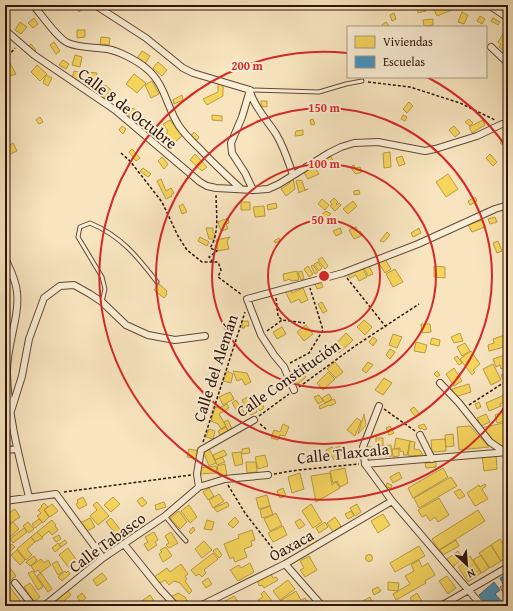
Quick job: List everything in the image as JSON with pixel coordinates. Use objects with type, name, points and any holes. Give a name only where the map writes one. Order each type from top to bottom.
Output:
[{"type":"street","points":[[33,5],[61,39],[68,43],[108,49],[130,58],[147,68],[157,79],[163,90],[178,125],[221,171],[241,189]]},
{"type":"street","points":[[95,5],[146,38],[183,68],[192,73],[250,90]]},
{"type":"street","points":[[489,5],[508,18]]},
{"type":"street","name":"Calle 8 de Octubre","points":[[5,30],[34,55],[114,110],[200,182],[207,186],[216,188],[253,190],[268,189],[279,184],[329,153],[354,143],[384,143],[425,151],[477,136],[505,124]]},
{"type":"street","points":[[491,47],[508,63]]},
{"type":"street","points":[[250,90],[262,115],[277,135],[293,175]]},
{"type":"street","points":[[250,90],[242,117],[231,143],[232,153],[245,173],[253,190]]},
{"type":"street","points":[[294,390],[284,367],[261,335],[247,300],[273,291],[344,273],[418,244],[495,209],[508,206]]},
{"type":"street","points":[[5,258],[13,277],[17,293],[16,310],[6,357],[6,375],[17,450],[29,497]]},
{"type":"street","points":[[11,411],[22,376],[29,339],[44,298],[60,286],[74,285],[102,302],[126,325],[148,335],[175,340],[205,336]]},
{"type":"street","points":[[440,383],[464,409],[490,442],[507,453]]},
{"type":"street","points":[[379,406],[363,447],[365,464],[392,501],[482,606]]},
{"type":"street","name":"Calle Constitución","points":[[199,487],[197,474],[201,450],[254,420]]},
{"type":"street","points":[[420,435],[432,459]]},
{"type":"street","points":[[5,450],[17,450]]},
{"type":"street","name":"Calle Tlaxcala","points":[[365,464],[507,453]]},
{"type":"street","points":[[199,487],[225,479],[268,475]]},
{"type":"street","name":"Calle Tabasco","points":[[44,606],[103,558],[165,516],[199,487]]},
{"type":"street","points":[[5,500],[56,494],[103,558]]},
{"type":"street","name":"Oaxaca","points":[[200,606],[285,564],[392,501]]},
{"type":"street","points":[[124,544],[161,590],[176,606]]},
{"type":"street","points":[[285,564],[322,606]]},
{"type":"street","points":[[440,606],[508,566]]},
{"type":"street","points":[[16,583],[32,606]]},
{"type":"lane","points":[[250,90],[319,92],[362,81]]},
{"type":"lane","points":[[102,302],[105,290],[102,277],[78,237],[80,227],[90,223],[102,228],[124,243],[138,257],[157,282]]},
{"type":"lane","points":[[165,516],[186,540]]},
{"type":"path","points":[[5,60],[19,43]]},
{"type":"path","points":[[362,81],[410,87],[460,103],[505,124]]},
{"type":"path","points":[[121,153],[162,202],[186,250],[202,262],[218,262],[222,270],[218,277],[247,300]]},
{"type":"path","points":[[213,262],[209,257],[217,250],[210,248],[214,241],[216,232],[216,188]]},
{"type":"path","points":[[344,273],[386,327]]},
{"type":"path","points":[[284,367],[310,353],[323,330],[308,283]]},
{"type":"path","points":[[273,291],[276,298],[278,316],[282,320],[305,323]]},
{"type":"path","name":"Calle del Alemán","points":[[203,440],[247,300]]},
{"type":"path","name":"Calle Constitución","points":[[254,420],[355,346],[419,304]]},
{"type":"path","points":[[261,335],[282,320]]},
{"type":"path","points":[[464,409],[508,380]]},
{"type":"path","points":[[379,406],[420,435]]},
{"type":"path","name":"Calle Tlaxcala","points":[[268,475],[298,470],[365,464]]},
{"type":"path","points":[[56,494],[197,474]]},
{"type":"path","points":[[225,479],[245,513],[285,564]]},
{"type":"shaded area","points":[[508,583],[508,601],[500,587]]},
{"type":"building: Viviendas","points":[[73,5],[82,5],[84,8],[79,12]]},
{"type":"building: Viviendas","points":[[392,5],[404,5],[403,8]]},
{"type":"building: Viviendas","points":[[416,5],[424,5],[426,11],[418,13]]},
{"type":"building: Viviendas","points":[[432,5],[458,5],[459,7],[437,16]]},
{"type":"building: Viviendas","points":[[505,5],[508,5],[508,7],[505,13],[500,10],[502,7],[504,8]]},
{"type":"building: Viviendas","points":[[462,12],[468,15],[464,24],[458,22]]},
{"type":"building: Viviendas","points":[[394,13],[396,19],[392,21],[390,15]]},
{"type":"building: Viviendas","points":[[480,16],[485,19],[482,24],[477,21]]},
{"type":"building: Viviendas","points":[[34,18],[38,24],[33,28],[28,23]]},
{"type":"building: Viviendas","points":[[493,18],[500,22],[498,25],[491,21]]},
{"type":"building: Viviendas","points":[[433,19],[433,25],[424,26],[423,20]]},
{"type":"building: Viviendas","points":[[20,22],[27,27],[21,34],[15,30]]},
{"type":"building: Viviendas","points":[[386,22],[389,26],[382,26]]},
{"type":"building: Viviendas","points":[[77,30],[85,30],[85,37],[77,38]]},
{"type":"building: Viviendas","points":[[505,31],[508,33],[508,43],[503,50],[499,47],[501,44],[498,42]]},
{"type":"building: Viviendas","points":[[101,37],[110,38],[109,45],[100,44]]},
{"type":"building: Viviendas","points":[[54,42],[60,51],[56,54],[50,45]]},
{"type":"building: Viviendas","points":[[31,44],[36,50],[33,53],[28,47]]},
{"type":"building: Viviendas","points":[[142,51],[150,56],[144,65],[136,60]]},
{"type":"building: Viviendas","points":[[75,55],[82,57],[80,67],[72,65]]},
{"type":"building: Viviendas","points":[[63,60],[69,64],[66,69],[59,65]]},
{"type":"building: Viviendas","points":[[158,62],[167,70],[162,76],[153,68]]},
{"type":"building: Viviendas","points":[[10,63],[16,74],[10,76],[5,67]]},
{"type":"building: Viviendas","points":[[37,65],[47,74],[40,81],[31,72]]},
{"type":"building: Viviendas","points":[[74,71],[82,73],[80,81],[72,79]]},
{"type":"building: Viviendas","points":[[87,72],[97,73],[95,85],[85,84]]},
{"type":"building: Viviendas","points":[[134,74],[146,83],[137,93],[126,84]]},
{"type":"building: Viviendas","points":[[46,75],[52,78],[48,86],[43,83]]},
{"type":"building: Viviendas","points":[[152,81],[159,94],[151,98],[145,85]]},
{"type":"building: Viviendas","points":[[218,84],[223,85],[223,96],[207,105],[203,99],[218,92]]},
{"type":"building: Viviendas","points":[[105,85],[111,90],[103,99],[97,94]]},
{"type":"building: Viviendas","points":[[182,95],[183,100],[174,104],[173,100]]},
{"type":"building: Viviendas","points":[[261,101],[267,101],[267,107],[261,106]]},
{"type":"building: Viviendas","points":[[409,102],[413,106],[407,113],[403,109]]},
{"type":"building: Viviendas","points":[[133,108],[138,112],[135,115],[139,117],[136,121],[128,115]]},
{"type":"building: Viviendas","points":[[212,115],[222,116],[222,121],[212,120]]},
{"type":"building: Viviendas","points":[[403,115],[407,117],[405,121],[401,119]]},
{"type":"building: Viviendas","points":[[40,117],[43,122],[39,124],[36,120]]},
{"type":"building: Viviendas","points":[[145,117],[147,119],[145,120],[149,123],[146,127],[140,122]]},
{"type":"building: Viviendas","points":[[313,119],[315,124],[311,125],[310,120]]},
{"type":"building: Viviendas","points":[[469,119],[473,123],[470,126],[465,122]]},
{"type":"building: Viviendas","points":[[170,120],[182,136],[174,143],[165,136],[168,131],[163,124]]},
{"type":"building: Viviendas","points":[[483,120],[485,125],[472,133],[469,127]]},
{"type":"building: Viviendas","points":[[122,126],[126,129],[123,134],[119,130]]},
{"type":"building: Viviendas","points":[[454,126],[460,133],[455,137],[449,130]]},
{"type":"building: Viviendas","points":[[303,130],[303,135],[295,136],[296,131]]},
{"type":"building: Viviendas","points":[[194,132],[199,137],[196,141],[191,136]]},
{"type":"building: Viviendas","points":[[503,140],[507,143],[504,146],[500,143]]},
{"type":"building: Viviendas","points":[[13,143],[17,151],[6,156],[5,152],[9,150],[8,146]]},
{"type":"building: Viviendas","points":[[132,149],[140,158],[136,161],[129,152]]},
{"type":"building: Viviendas","points":[[390,152],[391,167],[384,168],[383,153]]},
{"type":"building: Viviendas","points":[[195,154],[207,167],[202,171],[190,160]]},
{"type":"building: Viviendas","points":[[490,154],[497,162],[493,166],[486,158]]},
{"type":"building: Viviendas","points":[[330,155],[336,166],[330,169],[327,163],[320,166],[317,162]]},
{"type":"building: Viviendas","points":[[402,156],[405,164],[399,166],[396,158]]},
{"type":"building: Viviendas","points":[[162,157],[168,164],[164,169],[158,161]]},
{"type":"building: Viviendas","points":[[354,165],[355,168],[360,167],[362,172],[356,174],[352,170],[352,166]]},
{"type":"building: Viviendas","points":[[314,166],[319,174],[308,179],[303,171]]},
{"type":"building: Viviendas","points":[[143,168],[151,174],[148,177],[140,171]]},
{"type":"building: Viviendas","points":[[448,174],[458,189],[446,197],[436,182]]},
{"type":"building: Viviendas","points":[[293,178],[295,189],[286,196],[281,189],[290,183],[288,181]]},
{"type":"building: Viviendas","points":[[161,179],[166,191],[171,188],[174,193],[166,199],[157,181]]},
{"type":"building: Viviendas","points":[[296,181],[302,181],[305,190],[308,189],[298,193]]},
{"type":"building: Viviendas","points":[[359,190],[360,194],[354,195],[354,191]]},
{"type":"building: Viviendas","points":[[475,197],[477,201],[470,205],[468,201]]},
{"type":"building: Viviendas","points":[[334,198],[338,202],[336,204],[337,205],[339,203],[341,205],[335,211],[330,206],[332,204],[330,202]]},
{"type":"building: Viviendas","points":[[322,199],[329,205],[325,210],[318,204]]},
{"type":"building: Viviendas","points":[[353,201],[357,206],[348,214],[343,209]]},
{"type":"building: Viviendas","points":[[241,202],[250,202],[250,210],[241,210]]},
{"type":"building: Viviendas","points":[[276,203],[277,208],[268,210],[267,205]]},
{"type":"building: Viviendas","points":[[183,204],[187,212],[182,214],[179,206]]},
{"type":"building: Viviendas","points":[[264,206],[265,216],[255,217],[253,207]]},
{"type":"building: Viviendas","points":[[326,211],[331,214],[325,219],[321,215]]},
{"type":"building: Viviendas","points":[[508,212],[508,222],[507,223],[504,214]]},
{"type":"building: Viviendas","points":[[495,217],[497,222],[490,224],[488,219]]},
{"type":"building: Viviendas","points":[[228,218],[229,223],[226,224],[228,229],[221,231],[218,222]]},
{"type":"building: Viviendas","points":[[482,220],[485,227],[472,232],[468,225]]},
{"type":"building: Viviendas","points":[[356,227],[358,232],[360,231],[363,235],[354,239],[349,230]]},
{"type":"building: Viviendas","points":[[206,228],[213,228],[213,233],[215,234],[214,239],[209,239]]},
{"type":"building: Viviendas","points":[[340,228],[342,233],[336,236],[333,231]]},
{"type":"building: Viviendas","points":[[419,228],[421,233],[413,237],[411,233]]},
{"type":"building: Viviendas","points":[[387,232],[390,235],[384,242],[380,241]]},
{"type":"building: Viviendas","points":[[200,237],[209,242],[207,246],[198,241]]},
{"type":"building: Viviendas","points":[[230,237],[227,241],[229,249],[218,251],[216,240]]},
{"type":"building: Viviendas","points":[[279,238],[280,241],[275,243],[274,241]]},
{"type":"building: Viviendas","points":[[498,241],[502,251],[497,253],[493,243]]},
{"type":"building: Viviendas","points":[[322,257],[328,266],[325,269],[318,260]]},
{"type":"building: Viviendas","points":[[385,259],[391,269],[385,273],[378,262]]},
{"type":"building: Viviendas","points":[[318,262],[322,268],[319,271],[314,264]]},
{"type":"building: Viviendas","points":[[313,265],[318,272],[315,274],[311,266]]},
{"type":"building: Viviendas","points":[[308,266],[313,274],[309,277],[304,269]]},
{"type":"building: Viviendas","points":[[369,266],[373,274],[368,276],[364,268]]},
{"type":"building: Viviendas","points":[[434,266],[445,267],[445,278],[434,277]]},
{"type":"building: Viviendas","points":[[363,269],[367,277],[359,281],[356,275],[350,278],[348,274]]},
{"type":"building: Viviendas","points":[[395,269],[403,282],[393,287],[386,274]]},
{"type":"building: Viviendas","points":[[297,271],[299,280],[291,281],[290,279],[284,281],[283,274]]},
{"type":"building: Viviendas","points":[[302,271],[304,279],[301,280],[298,272]]},
{"type":"building: Viviendas","points":[[321,282],[323,287],[317,289],[315,284]]},
{"type":"building: Viviendas","points":[[159,284],[167,291],[164,298],[154,290]]},
{"type":"building: Viviendas","points":[[290,288],[292,293],[303,288],[308,300],[301,303],[299,299],[291,303],[285,291]]},
{"type":"building: Viviendas","points":[[322,302],[327,311],[323,313],[318,304]]},
{"type":"building: Viviendas","points":[[364,320],[372,327],[365,335],[357,327]]},
{"type":"building: Viviendas","points":[[242,321],[248,321],[249,326],[244,326],[245,328],[242,328]]},
{"type":"building: Viviendas","points":[[421,324],[430,324],[431,332],[422,333]]},
{"type":"building: Viviendas","points":[[306,325],[313,334],[304,341],[297,332]]},
{"type":"building: Viviendas","points":[[282,327],[286,334],[277,339],[273,332]]},
{"type":"building: Viviendas","points":[[346,333],[353,340],[339,353],[333,347]]},
{"type":"building: Viviendas","points":[[460,333],[463,341],[454,343],[451,337]]},
{"type":"building: Viviendas","points":[[393,334],[402,337],[397,348],[389,345]]},
{"type":"building: Viviendas","points":[[505,335],[508,340],[508,346],[489,351],[488,345],[494,343],[493,339]]},
{"type":"building: Viviendas","points":[[373,337],[377,340],[373,346],[369,342]]},
{"type":"building: Viviendas","points":[[432,338],[440,340],[439,346],[430,344]]},
{"type":"building: Viviendas","points":[[416,342],[427,345],[425,353],[414,351]]},
{"type":"building: Viviendas","points":[[465,343],[470,351],[462,356],[457,347]]},
{"type":"building: Viviendas","points":[[390,349],[395,352],[390,359],[386,355]]},
{"type":"building: Viviendas","points":[[471,351],[480,364],[473,370],[475,372],[472,375],[460,359]]},
{"type":"building: Viviendas","points":[[508,354],[508,366],[501,369],[500,365],[496,367],[493,359]]},
{"type":"building: Viviendas","points":[[457,356],[462,363],[459,365],[454,358]]},
{"type":"building: Viviendas","points":[[335,362],[343,372],[336,378],[327,369]]},
{"type":"building: Viviendas","points":[[368,362],[373,365],[366,373],[362,370]]},
{"type":"building: Viviendas","points":[[493,364],[501,380],[491,385],[483,369]]},
{"type":"building: Viviendas","points":[[454,368],[462,381],[454,386],[446,374]]},
{"type":"building: Viviendas","points":[[300,370],[306,377],[298,384],[292,377]]},
{"type":"building: Viviendas","points":[[227,371],[233,374],[231,383],[223,381]]},
{"type":"building: Viviendas","points":[[233,371],[247,373],[251,382],[245,385],[242,379],[237,381]]},
{"type":"building: Viviendas","points":[[437,371],[440,375],[437,377],[434,374]]},
{"type":"building: Viviendas","points":[[508,371],[508,378],[504,381],[501,375]]},
{"type":"building: Viviendas","points":[[328,372],[335,379],[323,390],[317,383]]},
{"type":"building: Viviendas","points":[[384,378],[392,383],[383,395],[375,390]]},
{"type":"building: Viviendas","points":[[469,384],[471,392],[455,397],[452,389]]},
{"type":"building: Viviendas","points":[[230,392],[234,399],[223,405],[219,397]]},
{"type":"building: Viviendas","points":[[329,394],[332,399],[325,403],[322,398]]},
{"type":"building: Viviendas","points":[[319,395],[323,401],[318,404],[314,397]]},
{"type":"building: Viviendas","points":[[504,395],[507,401],[500,404],[501,406],[489,411],[486,403]]},
{"type":"building: Viviendas","points":[[248,397],[251,404],[245,406],[242,400]]},
{"type":"building: Viviendas","points":[[334,399],[336,403],[320,409],[319,406]]},
{"type":"building: Viviendas","points":[[236,400],[244,412],[240,415],[232,403]]},
{"type":"building: Viviendas","points":[[479,402],[481,407],[477,409],[475,404]]},
{"type":"building: Viviendas","points":[[227,404],[229,408],[219,414],[226,426],[221,429],[218,424],[211,421],[215,407],[219,408]]},
{"type":"building: Viviendas","points":[[263,405],[264,408],[260,411],[258,408]]},
{"type":"building: Viviendas","points":[[414,407],[420,414],[416,417],[410,410]]},
{"type":"building: Viviendas","points":[[255,408],[257,412],[251,415],[249,411]]},
{"type":"building: Viviendas","points":[[508,411],[508,420],[497,423],[495,415]]},
{"type":"building: Viviendas","points":[[364,414],[366,425],[358,434]]},
{"type":"building: Viviendas","points":[[486,414],[490,422],[481,426],[477,418]]},
{"type":"building: Viviendas","points":[[357,418],[361,421],[355,436],[347,430]]},
{"type":"building: Viviendas","points":[[228,420],[232,429],[228,431],[224,422]]},
{"type":"building: Viviendas","points":[[508,422],[508,432],[505,432],[507,445],[498,446],[481,428]]},
{"type":"building: Viviendas","points":[[283,424],[289,427],[285,436],[280,435],[278,440],[271,438],[274,430],[280,432]]},
{"type":"building: Viviendas","points":[[424,424],[427,429],[420,429],[418,426]]},
{"type":"building: Viviendas","points":[[390,426],[394,433],[389,435],[386,428]]},
{"type":"building: Viviendas","points":[[470,426],[489,447],[459,450],[457,427]]},
{"type":"building: Viviendas","points":[[226,427],[228,431],[220,435],[218,431]]},
{"type":"building: Viviendas","points":[[209,429],[215,431],[213,439],[206,437]]},
{"type":"building: Viviendas","points":[[453,434],[454,446],[446,447],[445,435]]},
{"type":"building: Viviendas","points":[[376,438],[383,438],[383,445],[376,445]]},
{"type":"building: Viviendas","points":[[396,438],[410,441],[407,455],[403,455],[404,452],[400,451],[400,448],[394,449]]},
{"type":"building: Viviendas","points":[[445,439],[446,451],[432,452],[431,440]]},
{"type":"building: Viviendas","points":[[410,441],[415,442],[414,449],[420,450],[423,455],[408,456]]},
{"type":"building: Viviendas","points":[[391,445],[392,456],[378,457],[377,446]]},
{"type":"building: Viviendas","points":[[340,446],[345,457],[334,460],[331,455],[329,457],[326,450],[332,447],[333,449]]},
{"type":"building: Viviendas","points":[[368,447],[375,447],[376,457],[370,458]]},
{"type":"building: Viviendas","points":[[209,448],[216,463],[209,466],[203,451]]},
{"type":"building: Viviendas","points":[[249,448],[250,453],[242,454],[242,449]]},
{"type":"building: Viviendas","points":[[189,449],[199,451],[197,459],[187,457]]},
{"type":"building: Viviendas","points":[[392,449],[399,449],[399,456],[393,457]]},
{"type":"building: Viviendas","points":[[224,450],[227,455],[215,460],[213,455]]},
{"type":"building: Viviendas","points":[[241,452],[243,464],[235,466],[232,453]]},
{"type":"building: Viviendas","points":[[496,454],[497,469],[484,471],[482,456]]},
{"type":"building: Viviendas","points":[[265,455],[268,466],[258,469],[255,457]]},
{"type":"building: Viviendas","points":[[222,457],[225,462],[217,465],[215,460]]},
{"type":"building: Viviendas","points":[[246,462],[256,462],[257,472],[247,473]]},
{"type":"building: Viviendas","points":[[436,462],[436,467],[426,468],[425,463]]},
{"type":"building: Viviendas","points":[[225,464],[227,475],[219,476],[217,466]]},
{"type":"building: Viviendas","points":[[216,466],[217,473],[199,474],[198,468]]},
{"type":"building: Viviendas","points":[[345,468],[348,483],[340,487],[337,481],[333,483],[330,471]]},
{"type":"building: Viviendas","points":[[443,468],[448,477],[413,498],[408,488]]},
{"type":"building: Viviendas","points":[[399,472],[402,478],[393,483],[390,477]]},
{"type":"building: Viviendas","points":[[300,473],[304,489],[292,493],[288,477]]},
{"type":"building: Viviendas","points":[[330,473],[332,485],[336,482],[340,488],[316,502],[311,476]]},
{"type":"building: Viviendas","points":[[451,477],[457,486],[419,508],[414,498]]},
{"type":"building: Viviendas","points":[[387,483],[392,485],[391,488],[386,487]]},
{"type":"building: Viviendas","points":[[485,484],[486,486],[482,489],[488,499],[475,506],[467,493],[479,485],[480,487]]},
{"type":"building: Viviendas","points":[[209,488],[214,496],[208,500],[203,492]]},
{"type":"building: Viviendas","points":[[283,488],[286,496],[280,498],[277,491]]},
{"type":"building: Viviendas","points":[[460,489],[465,496],[459,499],[454,492]]},
{"type":"building: Viviendas","points":[[219,494],[224,501],[213,508],[209,500]]},
{"type":"building: Viviendas","points":[[267,495],[270,506],[259,509],[256,498]]},
{"type":"building: Viviendas","points":[[83,497],[87,505],[79,509],[76,504],[78,503],[77,500]]},
{"type":"building: Viviendas","points":[[113,497],[120,504],[111,512],[104,505]]},
{"type":"building: Viviendas","points":[[142,497],[147,503],[142,507],[137,501]]},
{"type":"building: Viviendas","points":[[439,498],[449,515],[438,522],[435,517],[430,521],[426,515],[422,517],[418,510]]},
{"type":"building: Viviendas","points":[[97,502],[109,516],[98,525],[90,516],[97,510],[93,505]]},
{"type":"building: Viviendas","points":[[164,502],[166,507],[156,510],[155,505]]},
{"type":"building: Viviendas","points":[[227,502],[229,506],[217,512],[214,508]]},
{"type":"building: Viviendas","points":[[44,503],[48,507],[44,510],[49,517],[43,523],[37,516],[41,513],[38,510]]},
{"type":"building: Viviendas","points":[[52,504],[58,511],[50,517],[44,510]]},
{"type":"building: Viviendas","points":[[311,504],[322,522],[313,528],[302,511]]},
{"type":"building: Viviendas","points":[[357,504],[361,512],[355,516],[350,508]]},
{"type":"building: Viviendas","points":[[189,505],[197,517],[190,523],[181,511]]},
{"type":"building: Viviendas","points":[[270,506],[273,515],[262,518],[260,510]]},
{"type":"building: Viviendas","points":[[15,509],[20,517],[11,523],[6,515]]},
{"type":"building: Viviendas","points":[[478,510],[485,521],[439,550],[432,539]]},
{"type":"building: Viviendas","points":[[179,511],[187,522],[180,529],[170,518]]},
{"type":"building: Viviendas","points":[[351,511],[354,516],[348,519],[345,514]]},
{"type":"building: Viviendas","points":[[276,513],[282,525],[270,531],[264,519]]},
{"type":"building: Viviendas","points":[[383,514],[390,525],[378,533],[371,521]]},
{"type":"building: Viviendas","points":[[235,517],[239,522],[233,528],[228,524]]},
{"type":"building: Viviendas","points":[[335,517],[341,526],[333,532],[327,523]]},
{"type":"building: Viviendas","points":[[90,518],[95,527],[85,532],[80,523]]},
{"type":"building: Viviendas","points":[[111,518],[123,533],[118,537],[106,522]]},
{"type":"building: Viviendas","points":[[39,519],[42,522],[35,528],[32,524]]},
{"type":"building: Viviendas","points":[[300,519],[305,525],[299,529],[295,522]]},
{"type":"building: Viviendas","points":[[52,520],[58,530],[52,535],[49,531],[42,537],[37,532]]},
{"type":"building: Viviendas","points":[[207,520],[214,522],[212,530],[204,529]]},
{"type":"building: Viviendas","points":[[8,522],[10,524],[13,522],[19,529],[5,540],[5,525]]},
{"type":"building: Viviendas","points":[[28,522],[34,529],[29,533],[23,526]]},
{"type":"building: Viviendas","points":[[325,522],[328,527],[319,533],[316,528]]},
{"type":"building: Viviendas","points":[[283,526],[287,535],[273,542],[268,533]]},
{"type":"building: Viviendas","points":[[193,527],[195,530],[191,534],[189,532]]},
{"type":"building: Viviendas","points":[[24,528],[27,532],[13,543],[10,539]]},
{"type":"building: Viviendas","points":[[252,530],[255,540],[251,541],[252,546],[244,549],[247,557],[235,562],[233,557],[230,559],[224,544],[239,538],[238,535]]},
{"type":"building: Viviendas","points":[[37,532],[43,538],[35,542],[31,537]]},
{"type":"building: Viviendas","points":[[154,532],[158,540],[155,542],[157,545],[148,551],[144,544],[148,542],[145,537]]},
{"type":"building: Viviendas","points":[[171,532],[178,543],[169,548],[166,545],[169,543],[165,536]]},
{"type":"building: Viviendas","points":[[311,532],[317,542],[309,548],[302,538]]},
{"type":"building: Viviendas","points":[[59,535],[61,539],[56,542],[53,538]]},
{"type":"building: Viviendas","points":[[31,537],[35,542],[27,549],[32,555],[26,560],[17,549]]},
{"type":"building: Viviendas","points":[[500,539],[508,552],[508,556],[501,561],[491,545]]},
{"type":"building: Viviendas","points":[[65,540],[67,543],[61,547],[59,544]]},
{"type":"building: Viviendas","points":[[456,540],[459,546],[443,555],[440,550]]},
{"type":"building: Viviendas","points":[[204,541],[212,550],[202,558],[195,549]]},
{"type":"building: Viviendas","points":[[58,543],[61,547],[55,552],[52,548]]},
{"type":"building: Viviendas","points":[[12,544],[15,547],[9,552],[6,549]]},
{"type":"building: Viviendas","points":[[491,545],[501,561],[490,568],[479,553]]},
{"type":"building: Viviendas","points":[[419,546],[425,556],[395,572],[390,563]]},
{"type":"building: Viviendas","points":[[166,547],[172,556],[163,562],[159,554],[162,552],[160,550]]},
{"type":"building: Viviendas","points":[[68,548],[78,562],[70,569],[59,555]]},
{"type":"building: Viviendas","points":[[217,548],[222,555],[219,558],[213,551]]},
{"type":"building: Viviendas","points":[[17,550],[25,560],[20,565],[11,555]]},
{"type":"building: Viviendas","points":[[458,551],[463,559],[452,567],[447,559]]},
{"type":"building: Viviendas","points":[[213,553],[218,559],[204,570],[206,573],[202,577],[199,574],[196,576],[191,570]]},
{"type":"building: Viviendas","points":[[369,555],[372,558],[369,561],[366,558]]},
{"type":"building: Viviendas","points":[[481,555],[489,568],[482,573],[473,560]]},
{"type":"building: Viviendas","points":[[34,556],[37,560],[30,566],[26,562]]},
{"type":"building: Viviendas","points":[[309,556],[317,570],[305,577],[300,570],[304,568],[300,561]]},
{"type":"building: Viviendas","points":[[470,556],[481,573],[468,582],[458,567],[466,562],[464,560]]},
{"type":"building: Viviendas","points":[[41,559],[44,563],[48,560],[51,565],[40,573],[38,570],[35,572],[31,566]]},
{"type":"building: Viviendas","points":[[419,560],[422,567],[428,563],[435,575],[425,581],[426,583],[396,600],[393,594],[410,584],[405,576],[414,571],[411,565]]},
{"type":"building: Viviendas","points":[[5,561],[16,576],[9,581],[5,575]]},
{"type":"building: Viviendas","points":[[57,561],[63,572],[58,575],[52,564]]},
{"type":"building: Viviendas","points":[[250,563],[254,572],[238,581],[230,570],[239,565],[241,568]]},
{"type":"building: Viviendas","points":[[181,564],[188,574],[185,576],[187,579],[185,581],[192,591],[189,594],[180,583],[174,581],[169,585],[165,580],[159,584],[154,577],[167,568],[170,572]]},
{"type":"building: Viviendas","points":[[33,571],[43,587],[38,590],[28,573]]},
{"type":"building: Viviendas","points":[[65,571],[66,573],[68,571],[70,574],[62,581],[58,577]]},
{"type":"building: Viviendas","points":[[270,572],[273,578],[276,577],[278,580],[264,588],[262,585],[259,586],[257,579]]},
{"type":"building: Viviendas","points":[[41,573],[52,589],[48,592],[37,576]]},
{"type":"building: Viviendas","points":[[102,573],[107,579],[97,586],[93,580]]},
{"type":"building: Viviendas","points":[[447,576],[456,588],[448,594],[439,581]]},
{"type":"building: Viviendas","points":[[208,578],[212,584],[206,588],[202,582]]},
{"type":"building: Viviendas","points":[[288,580],[295,589],[280,600],[273,591]]},
{"type":"building: Viviendas","points":[[388,582],[399,583],[398,591],[388,590]]},
{"type":"building: Viviendas","points":[[30,583],[40,597],[34,602],[24,587]]},
{"type":"building: Viviendas","points":[[10,587],[22,603],[18,606],[7,606],[5,603],[5,591]]},
{"type":"building: Viviendas","points":[[378,587],[381,591],[374,595],[372,590]]},
{"type":"building: Viviendas","points":[[67,590],[71,595],[59,605],[55,600]]},
{"type":"building: Viviendas","points":[[264,591],[273,602],[268,606],[263,606],[258,600],[263,597],[261,594]]},
{"type":"building: Viviendas","points":[[296,591],[301,600],[305,598],[307,601],[300,606],[284,606],[280,601]]},
{"type":"building: Viviendas","points":[[82,593],[86,598],[81,602],[77,597]]},
{"type":"building: Viviendas","points":[[178,593],[185,597],[188,602],[181,606],[175,606],[171,597]]},
{"type":"building: Viviendas","points":[[417,593],[425,606],[415,606],[410,598]]},
{"type":"building: Viviendas","points":[[150,595],[154,601],[147,606],[141,606],[139,603]]},
{"type":"building: Viviendas","points":[[234,596],[238,602],[228,606],[225,601]]},
{"type":"building: Viviendas","points":[[370,597],[374,606],[354,606]]},
{"type":"building: Viviendas","points":[[309,601],[314,606],[304,606]]},
{"type":"building: Viviendas","points":[[256,602],[258,606],[249,606]]},
{"type":"building: Escuelas","points":[[508,574],[508,581],[503,584],[500,578]]},
{"type":"building: Escuelas","points":[[494,582],[500,590],[495,594],[506,606],[488,606],[479,595]]}]
